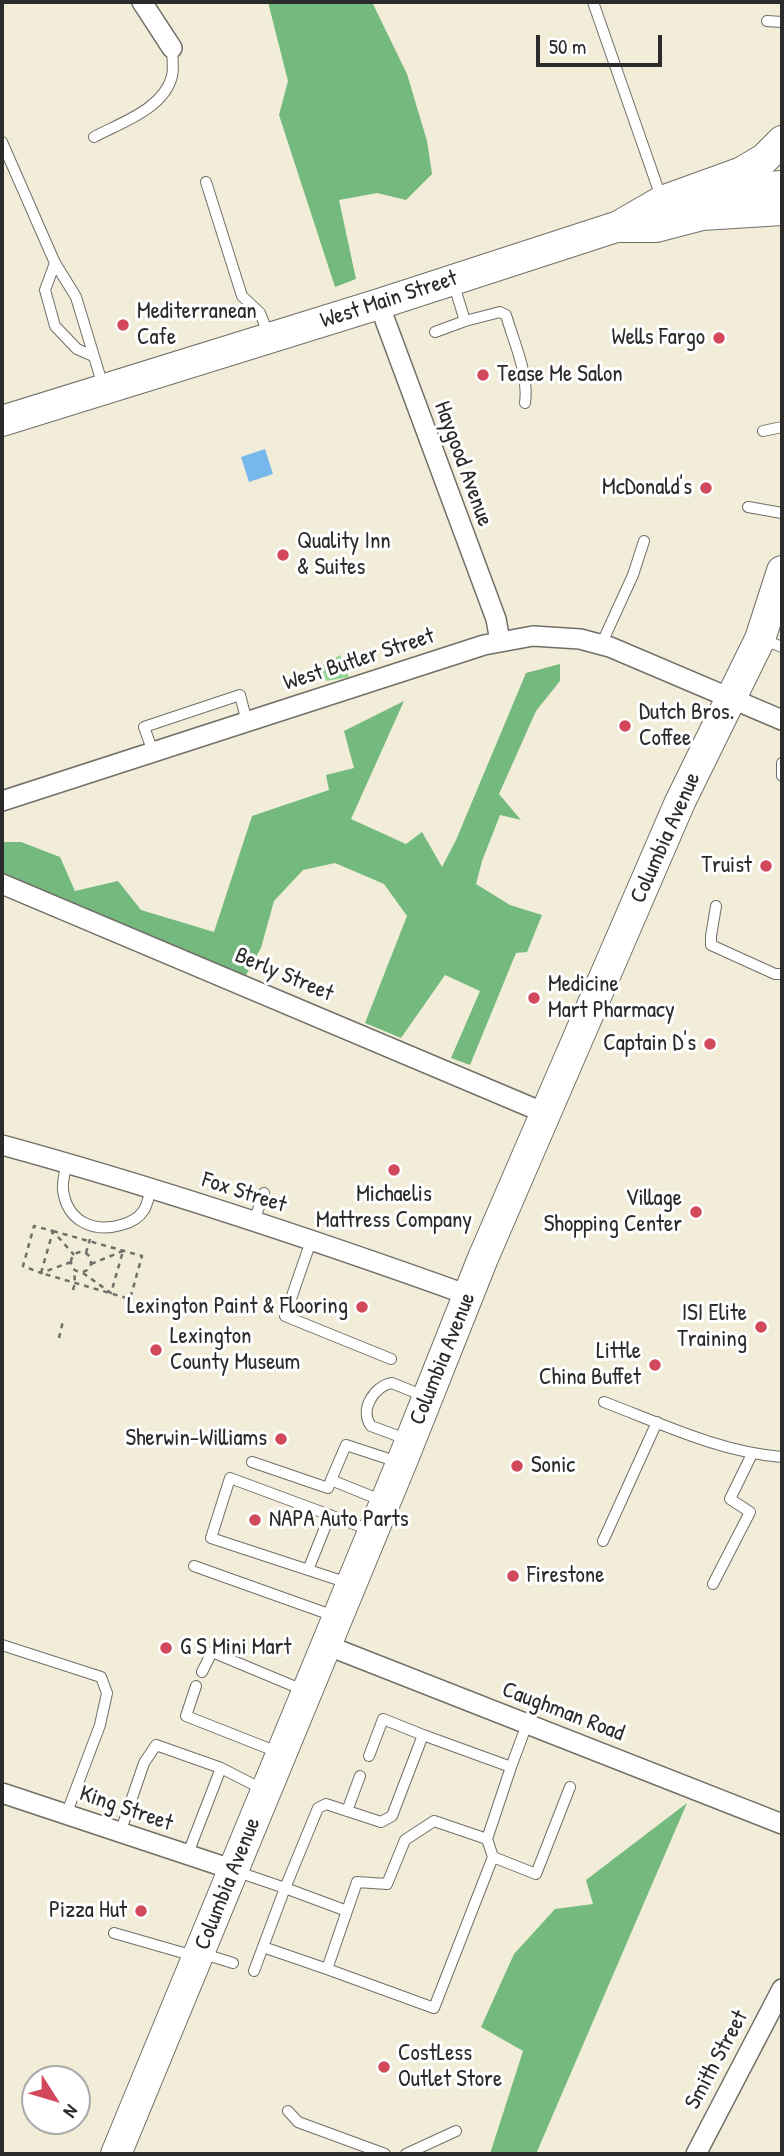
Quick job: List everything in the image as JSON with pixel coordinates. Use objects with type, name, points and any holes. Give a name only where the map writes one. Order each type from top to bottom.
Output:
[{"type":"main road","points":[[616,227],[675,197],[742,172],[764,159],[782,141]]},
{"type":"main road","points":[[675,197],[770,185],[782,186]]},
{"type":"main road","name":"West Main Street","points":[[2,421],[616,227],[656,227],[702,215],[782,210]]},
{"type":"main road","name":"Columbia Avenue","points":[[117,2154],[386,1502],[468,1295],[680,802],[732,699],[771,643],[782,571]]},
{"type":"street","points":[[142,2],[172,48]]},
{"type":"street","name":"Haygood Avenue","points":[[379,304],[496,619],[500,641]]},
{"type":"street","name":"West Butler Street","points":[[2,801],[500,641],[533,636],[564,637],[601,645],[782,720]]},
{"type":"street","name":"Berly Street","points":[[2,884],[547,1114]]},
{"type":"street","name":"Fox Street","points":[[2,1145],[254,1221],[468,1295]]},
{"type":"street","name":"Caughman Road","points":[[326,1646],[782,1824]]},
{"type":"street","name":"King Street","points":[[2,1793],[234,1870]]},
{"type":"street","name":"Smith Street","points":[[696,2154],[782,1989]]},
{"type":"lane","points":[[593,2],[675,197]]},
{"type":"lane","points":[[767,21],[782,22]]},
{"type":"lane","points":[[94,137],[146,109],[162,95],[172,76],[172,48]]},
{"type":"lane","points":[[2,142],[55,263],[76,297],[104,389]]},
{"type":"lane","points":[[205,182],[242,296],[260,313],[270,337]]},
{"type":"lane","points":[[55,263],[46,290],[55,326],[77,349],[93,356]]},
{"type":"lane","points":[[452,280],[465,321]]},
{"type":"lane","points":[[435,332],[500,312],[506,316],[524,374],[525,403]]},
{"type":"lane","points":[[763,431],[782,427]]},
{"type":"lane","points":[[748,507],[782,513]]},
{"type":"lane","points":[[601,645],[633,575],[644,541]]},
{"type":"lane","points":[[153,752],[144,727],[240,695],[247,722]]},
{"type":"lane","points":[[782,763],[782,776]]},
{"type":"lane","points":[[716,906],[711,945],[775,974],[782,974]]},
{"type":"lane","points":[[67,1163],[63,1192],[80,1220],[93,1227],[109,1228],[127,1224],[144,1210],[151,1189]]},
{"type":"lane","points":[[254,1221],[264,1194]]},
{"type":"lane","points":[[311,1241],[285,1316],[391,1359]]},
{"type":"lane","points":[[406,1452],[371,1426],[367,1414],[371,1398],[378,1389],[392,1383],[427,1398]]},
{"type":"lane","points":[[604,1402],[729,1449],[782,1457]]},
{"type":"lane","points":[[603,1541],[657,1422]]},
{"type":"lane","points":[[252,1462],[328,1488],[346,1445],[406,1452]]},
{"type":"lane","points":[[713,1584],[750,1513],[730,1499],[752,1454]]},
{"type":"lane","points":[[351,1584],[211,1538],[230,1478],[373,1532]]},
{"type":"lane","points":[[331,1480],[386,1502]]},
{"type":"lane","points":[[308,1570],[330,1515]]},
{"type":"lane","points":[[194,1566],[338,1617]]},
{"type":"lane","points":[[2,1645],[102,1677],[107,1693],[100,1725],[66,1815]]},
{"type":"lane","points":[[202,1672],[212,1652],[307,1692]]},
{"type":"lane","points":[[196,1686],[186,1716],[282,1754]]},
{"type":"lane","points":[[369,1756],[383,1719],[511,1767]]},
{"type":"lane","points":[[263,1947],[433,2008],[493,1857],[487,1839],[527,1724]]},
{"type":"lane","points":[[254,1971],[318,1808],[326,1804],[381,1822],[392,1816],[423,1735]]},
{"type":"lane","points":[[120,1833],[144,1763],[156,1745],[221,1768],[266,1790]]},
{"type":"lane","points":[[187,1856],[221,1768]]},
{"type":"lane","points":[[347,1811],[360,1776]]},
{"type":"lane","points":[[493,1857],[536,1874],[570,1787]]},
{"type":"lane","points":[[327,1969],[357,1882],[387,1884],[405,1840],[434,1821],[487,1839]]},
{"type":"lane","points":[[234,1870],[347,1911]]},
{"type":"lane","points":[[114,1933],[233,1964]]},
{"type":"lane","points":[[288,2111],[298,2122],[385,2154]]},
{"type":"lane","points":[[406,2154],[456,2131]]},
{"type":"path","points":[[34,1226],[53,1231],[142,1256],[130,1298],[23,1266],[34,1226]]},
{"type":"path","points":[[92,1264],[86,1253],[93,1227]]},
{"type":"path","points":[[53,1231],[74,1255]]},
{"type":"path","points":[[41,1273],[53,1231]]},
{"type":"path","points":[[83,1273],[92,1264],[124,1251]]},
{"type":"path","points":[[111,1293],[124,1251]]},
{"type":"path","points":[[73,1290],[75,1283],[71,1262],[74,1255],[86,1253]]},
{"type":"path","points":[[41,1273],[71,1262]]},
{"type":"path","points":[[74,1270],[83,1273],[111,1293]]},
{"type":"path","points":[[59,1338],[63,1321]]},
{"type":"green space","points":[[268,2],[372,2],[407,74],[427,141],[432,174],[406,200],[377,193],[339,200],[356,279],[335,287],[279,115],[288,81]]},
{"type":"green space","points":[[340,655],[349,677],[326,681],[321,666]]},
{"type":"green space","points":[[560,664],[560,681],[536,711],[499,794],[521,820],[500,815],[476,884],[510,905],[542,915],[527,952],[516,953],[470,1065],[451,1058],[480,991],[445,975],[401,1038],[365,1023],[407,916],[384,884],[335,863],[303,870],[274,901],[261,948],[241,984],[2,884],[2,842],[21,842],[60,857],[75,891],[118,881],[141,910],[214,932],[252,816],[329,790],[326,775],[354,768],[344,731],[404,701],[351,819],[406,844],[422,832],[442,867],[456,840],[526,673]]},
{"type":"green space","points":[[687,1803],[536,2154],[490,2154],[523,2051],[481,2027],[514,1954],[555,1909],[593,1904],[586,1880]]},
{"type":"water","points":[[265,449],[273,474],[249,482],[241,457]]},
{"type":"place","name":"Mediterranean Cafe","points":[[123,325]]},
{"type":"place","name":"Wells Fargo","points":[[719,338]]},
{"type":"place","name":"Tease Me Salon","points":[[483,375]]},
{"type":"place","name":"McDonald's","points":[[706,488]]},
{"type":"place","name":"Quality Inn & Suites","points":[[283,555]]},
{"type":"place","name":"Dutch Bros. Coffee","points":[[625,726]]},
{"type":"place","name":"Truist","points":[[766,866]]},
{"type":"place","name":"Medicine Mart Pharmacy","points":[[534,998]]},
{"type":"place","name":"Captain D's","points":[[710,1044]]},
{"type":"place","name":"Michaelis Mattress Company","points":[[394,1170]]},
{"type":"place","name":"Village Shopping Center","points":[[696,1212]]},
{"type":"place","name":"Lexington Paint & Flooring","points":[[362,1307]]},
{"type":"place","name":"ISI Elite Training","points":[[761,1327]]},
{"type":"place","name":"Lexington County Museum","points":[[156,1350]]},
{"type":"place","name":"Little China Buffet","points":[[655,1365]]},
{"type":"place","name":"Sherwin-Williams","points":[[281,1439]]},
{"type":"place","name":"Sonic","points":[[517,1466]]},
{"type":"place","name":"NAPA Auto Parts","points":[[255,1520]]},
{"type":"place","name":"Firestone","points":[[513,1576]]},
{"type":"place","name":"G S Mini Mart","points":[[166,1648]]},
{"type":"place","name":"Pizza Hut","points":[[141,1911]]},
{"type":"place","name":"CostLess Outlet Store","points":[[384,2067]]}]
